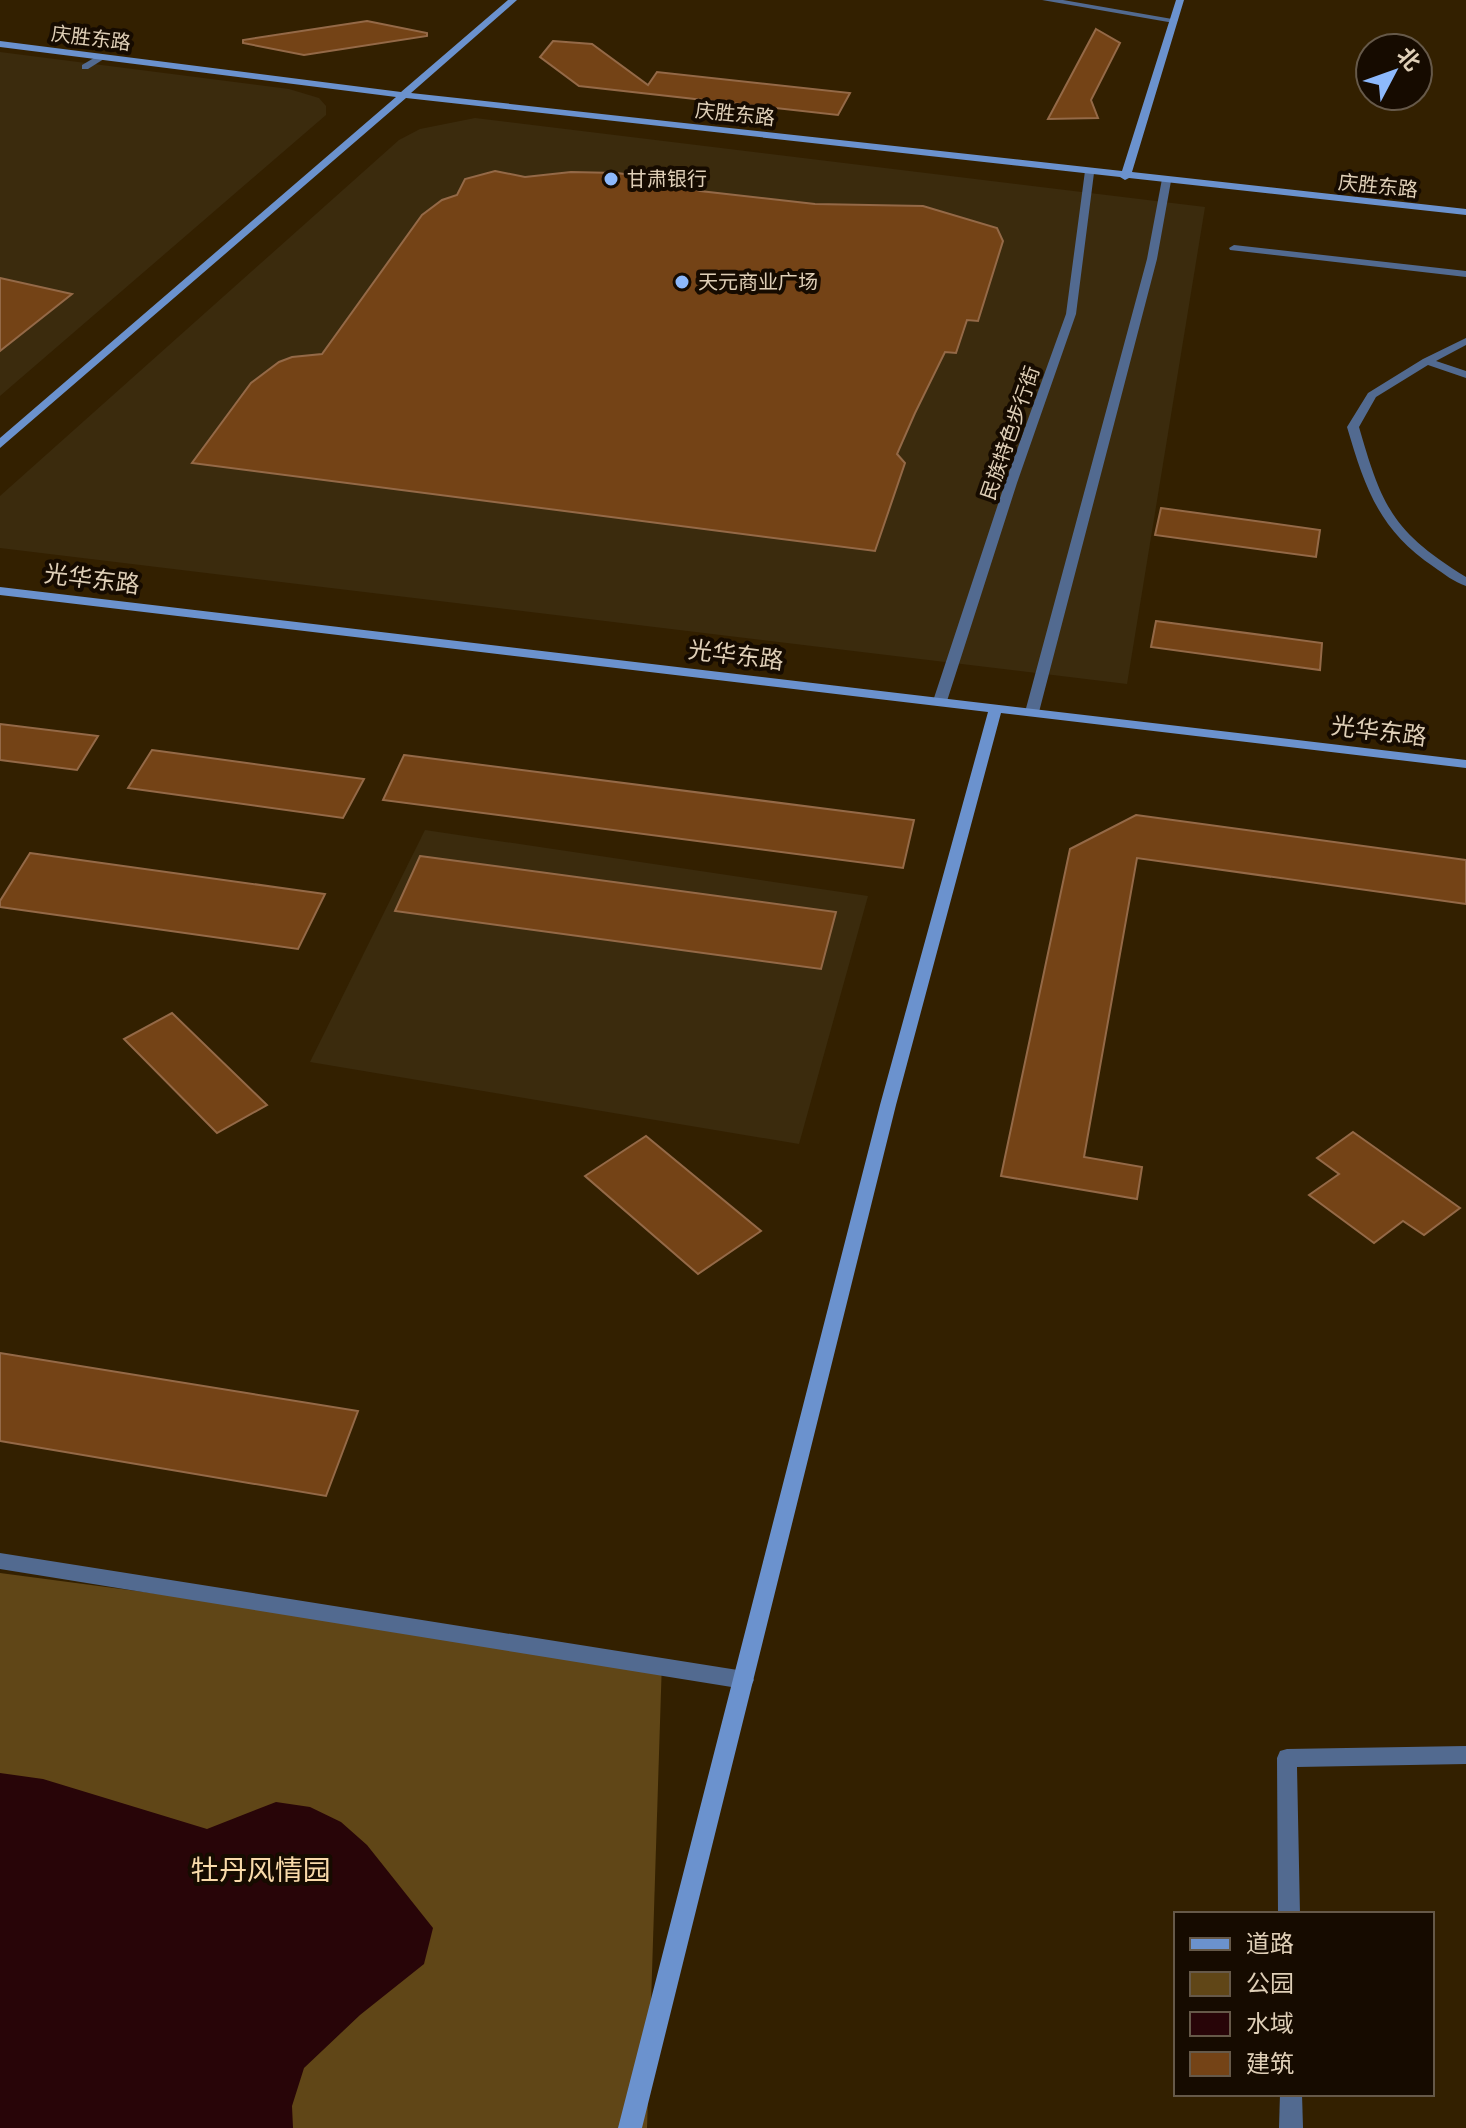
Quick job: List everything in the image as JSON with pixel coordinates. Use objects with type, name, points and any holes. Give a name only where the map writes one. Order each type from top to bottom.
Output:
[{"type":"main road","points":[[0,444],[160,302],[513,0]]},
{"type":"main road","points":[[1125,177],[1180,0]]},
{"type":"main road","name":"庆胜东路","points":[[0,44],[405,95],[1125,177],[1466,212]]},
{"type":"main road","name":"光华东路","points":[[0,591],[1466,764]]},
{"type":"main road","points":[[630,2128],[888,1105],[996,707]]},
{"type":"street","points":[[1046,0],[1174,20]]},
{"type":"street","points":[[85,67],[102,57]]},
{"type":"street","name":"民族特色步行街","points":[[940,701],[1011,483],[1071,314],[1089,173]]},
{"type":"street","points":[[1032,712],[1152,259],[1166,181]]},
{"type":"street","points":[[1234,248],[1466,274]]},
{"type":"street","points":[[1466,341],[1372,395],[1353,427],[1366,473],[1390,521],[1433,562],[1466,582]]},
{"type":"street","points":[[1427,361],[1466,375]]},
{"type":"street","points":[[0,1561],[744,1680]]},
{"type":"street","points":[[1289,1912],[1287,1758],[1466,1755]]},
{"type":"street","points":[[1291,2096],[1291,2128]]},
{"type":"shaded area","points":[[0,52],[289,89],[319,98],[326,106],[326,115],[0,396]]},
{"type":"shaded area","points":[[475,118],[1205,207],[1127,684],[0,548],[0,496],[399,140],[420,129]]},
{"type":"shaded area","points":[[425,830],[868,896],[799,1144],[310,1062]]},
{"type":"green space","name":"牡丹风情园","points":[[0,1573],[662,1660],[647,2128],[0,2128]]},
{"type":"water","points":[[0,1773],[43,1779],[207,1829],[276,1802],[310,1807],[341,1822],[367,1845],[433,1928],[424,1964],[360,2015],[304,2068],[292,2106],[293,2128],[0,2128]]},
{"type":"building","points":[[367,21],[427,33],[427,36],[304,55],[243,43],[243,40]]},
{"type":"building","points":[[1096,29],[1120,43],[1091,100],[1098,118],[1048,119]]},
{"type":"building","points":[[553,41],[592,44],[648,85],[657,72],[850,93],[838,115],[579,86],[540,57]]},
{"type":"building","points":[[495,171],[525,177],[571,172],[617,173],[662,179],[700,191],[815,204],[923,206],[997,228],[1003,241],[978,321],[967,320],[956,353],[945,352],[915,413],[897,454],[905,463],[875,551],[192,463],[251,383],[279,362],[292,357],[322,354],[422,215],[442,200],[457,195],[465,179]]},
{"type":"building","points":[[0,278],[72,294],[0,351]]},
{"type":"building","points":[[1161,508],[1320,530],[1316,557],[1155,535]]},
{"type":"building","points":[[1156,621],[1322,643],[1320,670],[1151,647]]},
{"type":"building","points":[[0,724],[98,736],[77,770],[0,760]]},
{"type":"building","points":[[152,750],[364,779],[343,818],[128,788]]},
{"type":"building","points":[[404,755],[914,820],[903,868],[383,800]]},
{"type":"building","points":[[1136,815],[1466,860],[1466,904],[1137,858],[1084,1157],[1142,1167],[1137,1199],[1001,1176],[1070,849]]},
{"type":"building","points":[[30,853],[325,894],[298,949],[0,907],[0,901]]},
{"type":"building","points":[[420,856],[836,912],[821,969],[395,911]]},
{"type":"building","points":[[172,1013],[267,1105],[217,1133],[124,1039]]},
{"type":"building","points":[[1353,1132],[1460,1208],[1424,1235],[1403,1221],[1374,1243],[1309,1195],[1339,1174],[1317,1158]]},
{"type":"building","points":[[646,1136],[761,1231],[698,1274],[585,1176]]},
{"type":"building","points":[[0,1353],[358,1411],[326,1496],[0,1441]]},
{"type":"place","name":"甘肃银行","points":[[611,179]]},
{"type":"place","name":"天元商业广场","points":[[682,282]]}]
